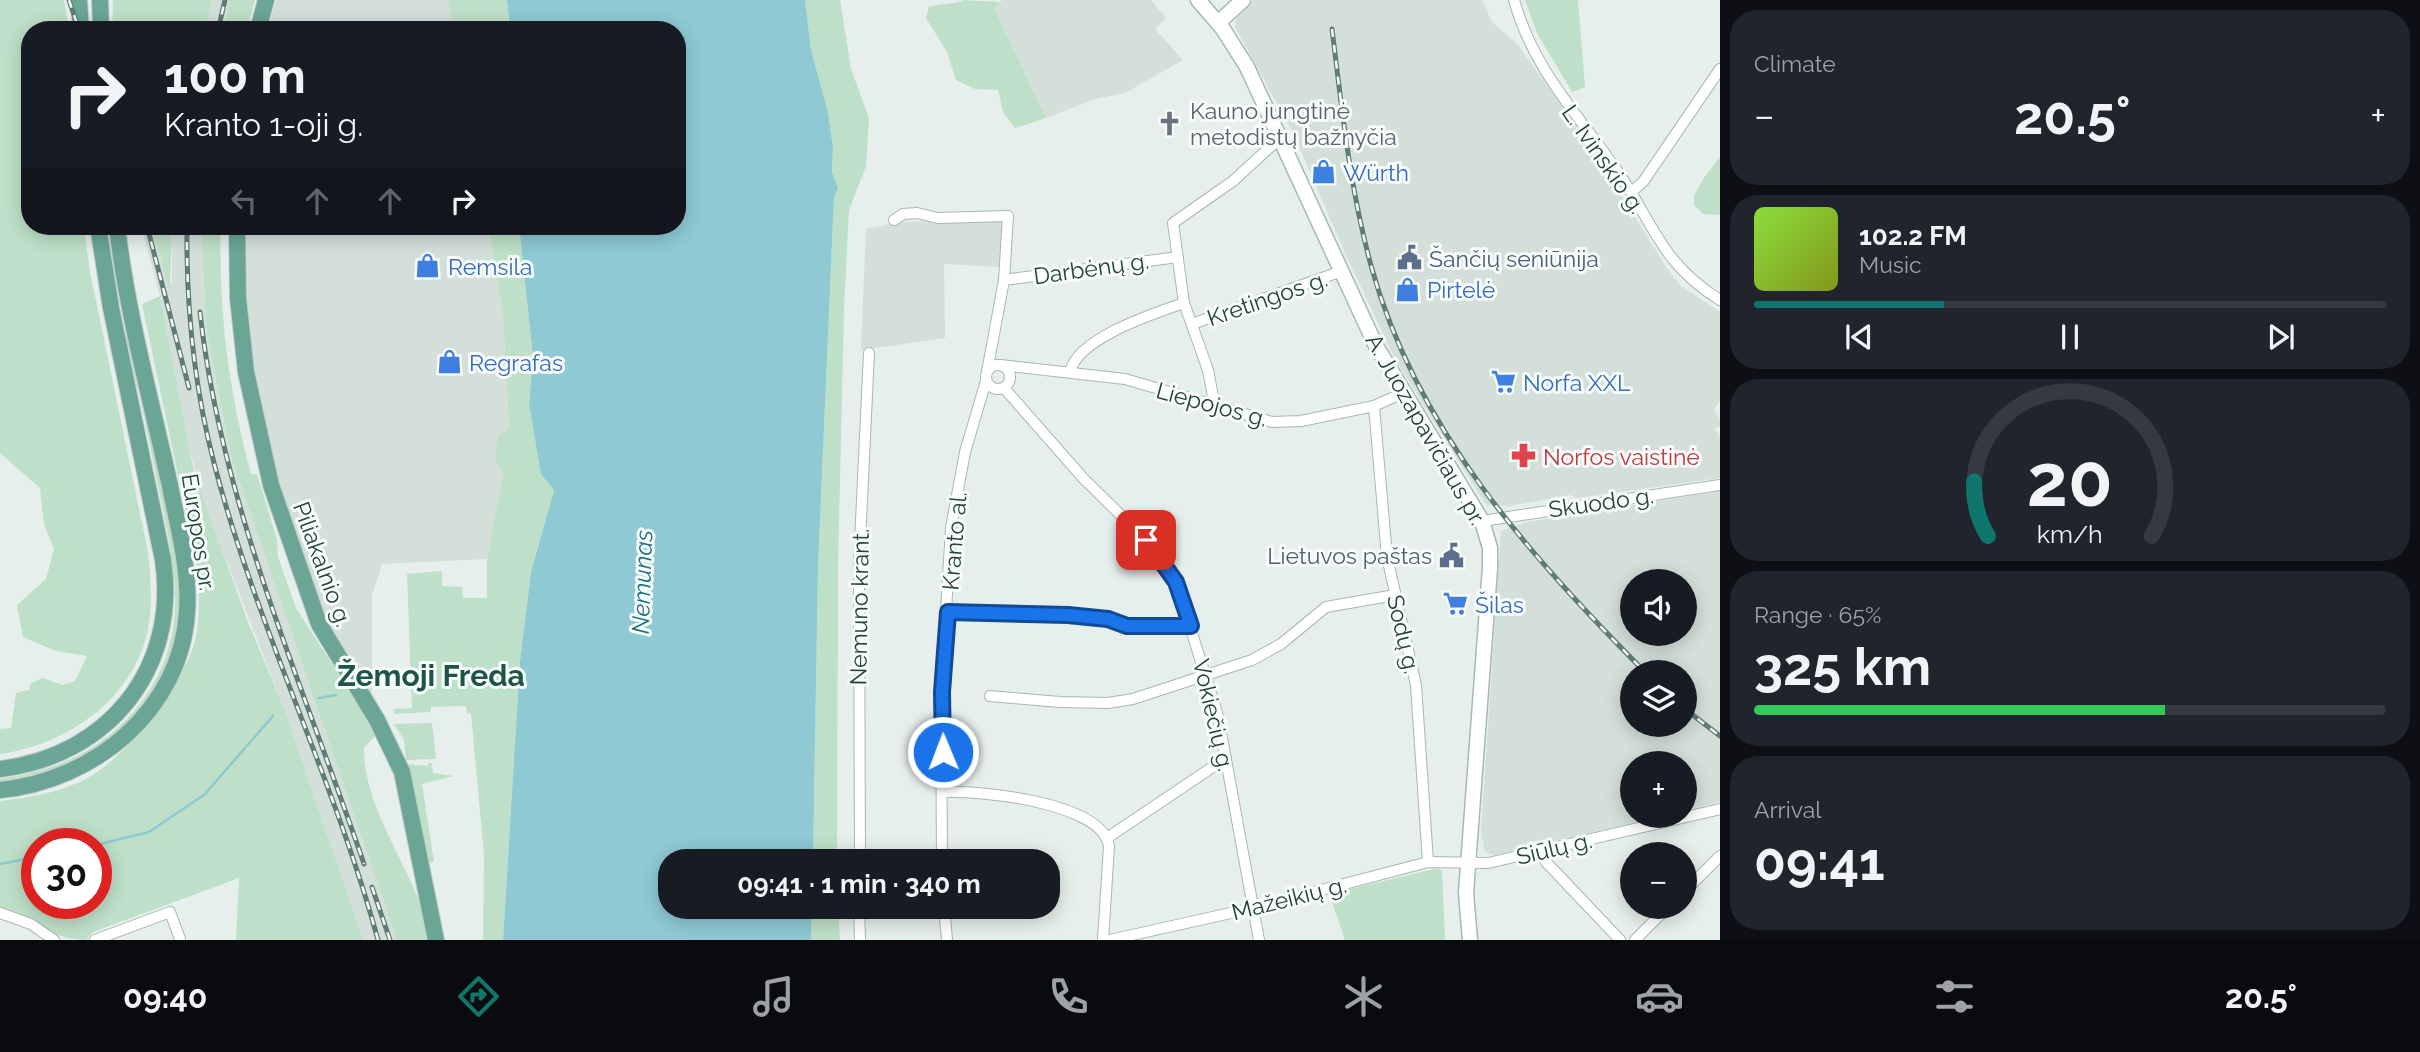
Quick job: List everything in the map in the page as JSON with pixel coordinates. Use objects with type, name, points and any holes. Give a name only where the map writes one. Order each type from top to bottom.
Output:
[{"type":"main road","points":[[100,0],[101,21]]},
{"type":"main road","points":[[260,21],[266,0]]},
{"type":"main road","name":"A. Juozapavičiaus pr.","points":[[1198,0],[1218,23],[1247,67],[1376,346],[1482,521],[1488,540],[1490,568],[1468,864],[1466,910],[1470,940]]},
{"type":"main road","points":[[1218,23],[1243,0]]},
{"type":"main road","points":[[79,1],[80,21]]},
{"type":"main road","name":"Europos pr.","points":[[0,769],[46,760],[95,734],[117,715],[136,689],[162,633],[166,593],[163,560],[111,308],[99,235]]},
{"type":"main road","name":"Europos pr.","points":[[0,790],[66,775],[103,755],[127,736],[156,699],[183,637],[187,613],[186,568],[132,318],[118,235]]},
{"type":"main road","name":"Piliakalnio g.","points":[[237,235],[238,298],[246,372],[271,485],[319,624],[377,720],[402,772],[436,940]]},
{"type":"street","name":"L. Ivinskio g.","points":[[1514,0],[1532,49],[1556,92],[1631,192],[1678,268],[1720,300]]},
{"type":"street","points":[[1631,192],[1643,182],[1720,69]]},
{"type":"street","points":[[1215,407],[1208,370],[1184,303],[1173,223],[1233,181],[1281,137]]},
{"type":"street","name":"Kranto al.","points":[[894,220],[903,214],[917,213],[938,218],[1008,216],[1004,280],[986,383],[965,452],[951,528],[942,692],[942,849]]},
{"type":"street","name":"Darbėnų g.","points":[[1004,280],[1178,257]]},
{"type":"street","name":"Kretingos g.","points":[[1192,324],[1342,271]]},
{"type":"street","name":"Kretingos g.","points":[[1070,372],[1080,354],[1120,328],[1184,303]]},
{"type":"street","points":[[990,353],[1010,374]]},
{"type":"street","name":"Nemuno krant.","points":[[860,849],[859,563],[869,354]]},
{"type":"street","points":[[999,365],[986,383],[1004,388],[1010,382],[1010,374],[1019,365]]},
{"type":"street","name":"Liepojos g.","points":[[999,365],[1019,365],[1125,379],[1258,420],[1286,422],[1374,406],[1403,393]]},
{"type":"street","name":"Vokiečių g.","points":[[1004,388],[1083,478],[1146,540],[1176,582],[1207,677],[1226,758],[1259,940]]},
{"type":"street","name":"Sodų g.","points":[[1374,406],[1384,531],[1395,595],[1416,685],[1428,862]]},
{"type":"street","name":"Skuodo g.","points":[[1482,521],[1720,485]]},
{"type":"street","points":[[990,696],[1060,702],[1116,702],[1207,677],[1267,653],[1326,607],[1395,595]]},
{"type":"street","points":[[948,612],[1068,615],[1108,619],[1127,626],[1191,626]]},
{"type":"street","points":[[1107,838],[1226,758]]},
{"type":"street","points":[[943,792],[1028,799],[1079,816],[1107,838],[1109,846],[1103,940]]},
{"type":"street","name":"Siūlų g.","points":[[1468,864],[1540,852],[1720,808]]},
{"type":"street","points":[[1540,852],[1546,862],[1620,940]]},
{"type":"street","points":[[1697,879],[1720,856]]},
{"type":"street","name":"Mažeikių g.","points":[[1110,940],[1252,908],[1428,862],[1468,864]]},
{"type":"street","points":[[95,940],[170,912],[180,939]]},
{"type":"street","points":[[0,913],[31,924],[54,940]]},
{"type":"street","points":[[859,919],[859,940]]},
{"type":"street","points":[[945,919],[947,940]]},
{"type":"street","points":[[1635,940],[1656,919]]},
{"type":"shaded area","points":[[212,0],[230,0],[225,21],[207,21]]},
{"type":"shaded area","points":[[276,0],[448,0],[452,21],[270,21]]},
{"type":"shaded area","points":[[1002,0],[1151,0],[1166,18],[1155,29],[1183,60],[1125,93],[1095,99],[1046,118],[994,8]]},
{"type":"shaded area","points":[[1254,0],[1482,0],[1492,22],[1518,45],[1601,161],[1666,267],[1681,286],[1720,312],[1720,400],[1714,410],[1720,420],[1720,426],[1715,429],[1720,437],[1720,478],[1577,498],[1570,495],[1510,506],[1486,505],[1395,359],[1292,131],[1235,27],[1236,18]]},
{"type":"shaded area","points":[[994,216],[1003,220],[1000,267],[944,264],[945,338],[861,350],[866,229],[895,223]]},
{"type":"shaded area","points":[[143,235],[154,235],[168,287],[172,283],[172,235],[201,235],[206,328],[231,457],[397,940],[363,940],[286,713],[201,496],[182,418],[160,296]]},
{"type":"shaded area","points":[[243,235],[490,235],[503,316],[509,429],[498,435],[503,473],[487,559],[382,564],[372,595],[372,695],[330,632],[296,544],[251,382],[244,310]]},
{"type":"shaded area","points":[[1720,491],[1720,802],[1697,807],[1697,751],[1620,751],[1620,826],[1494,855],[1484,849],[1481,831],[1501,531],[1526,522]]},
{"type":"green space","points":[[0,0],[64,0],[68,21],[21,21],[21,235],[85,235],[90,272],[148,552],[150,616],[144,644],[133,669],[118,691],[99,710],[53,739],[0,754],[0,729],[11,728],[16,693],[29,690],[31,683],[43,678],[63,685],[75,681],[87,656],[56,651],[23,637],[17,605],[46,579],[54,549],[44,524],[40,488],[0,453]]},
{"type":"green space","points":[[113,0],[212,0],[207,21],[112,21]]},
{"type":"green space","points":[[230,0],[255,0],[249,21],[225,21]]},
{"type":"green space","points":[[448,0],[507,0],[509,21],[452,21]]},
{"type":"green space","points":[[805,0],[840,0],[851,69],[869,118],[866,166],[849,210],[844,309],[838,567],[837,849],[813,849],[818,567],[834,197],[838,188],[832,172],[833,148],[828,112],[811,50]]},
{"type":"green space","points":[[964,0],[1000,2],[994,8],[1046,118],[1015,128],[1003,112],[998,90],[975,89],[956,80],[947,52],[926,18],[929,7]]},
{"type":"green space","points":[[1525,0],[1578,0],[1585,87],[1572,92],[1537,33]]},
{"type":"green space","points":[[1720,157],[1720,215],[1703,214],[1694,205],[1694,196]]},
{"type":"green space","points":[[154,235],[172,235],[168,287]]},
{"type":"green space","points":[[201,235],[221,235],[223,320],[231,382],[251,474],[257,474],[277,540],[278,557],[296,608],[377,734],[364,748],[372,796],[416,892],[432,940],[397,940],[231,457],[206,328]]},
{"type":"green space","points":[[490,235],[520,235],[533,357],[529,403],[554,489],[531,572],[520,661],[503,940],[483,940],[484,854],[471,714],[467,713],[466,706],[431,707],[431,712],[394,714],[394,709],[412,708],[407,574],[442,571],[442,586],[462,587],[463,598],[487,598],[487,559],[503,473],[495,461],[498,435],[509,428],[503,316]]},
{"type":"green space","points":[[160,296],[194,473],[248,622],[286,713],[363,940],[236,940],[239,878],[93,932],[86,940],[65,937],[0,911],[0,801],[38,795],[86,779],[111,761],[141,731],[169,694],[195,641],[199,601],[196,561],[142,304]]},
{"type":"green space","points":[[125,333],[140,382],[180,567],[181,606],[176,635],[167,663],[154,688],[118,733],[95,751],[70,765],[37,777],[0,782],[0,779],[38,771],[73,758],[90,749],[120,726],[152,687],[164,662],[171,637],[175,586],[168,533]]},
{"type":"green space","points":[[432,723],[436,759],[406,760],[404,740],[394,724]]},
{"type":"green space","points":[[428,763],[432,763],[433,773],[454,776],[422,784],[434,862],[429,863],[407,764],[428,766]]},
{"type":"green space","points":[[1438,868],[1442,871],[1445,940],[1345,940],[1329,894]]},
{"type":"green space","points":[[812,919],[839,919],[840,940],[811,940]]},
{"type":"water","name":"Nemunas","points":[[507,0],[805,0],[811,50],[828,112],[833,148],[832,172],[838,188],[834,197],[818,567],[813,849],[658,849],[658,919],[812,919],[811,940],[503,940],[520,661],[531,572],[554,490],[541,474],[529,403],[533,357],[520,235],[686,235],[686,21],[509,21]]},
{"type":"waterway","points":[[498,680],[519,679]]},
{"type":"waterway","points":[[319,698],[336,695]]},
{"type":"waterway","points":[[112,841],[149,832],[204,795],[273,716]]},
{"type":"waterway","points":[[0,864],[21,860]]},
{"type":"railway","points":[[69,0],[76,21]]},
{"type":"railway","points":[[220,21],[225,0]]},
{"type":"railway","points":[[1332,29],[1348,150],[1364,240],[1392,328],[1417,384],[1448,437],[1520,536],[1560,583],[1633,660]]},
{"type":"railway","points":[[149,235],[189,388]]},
{"type":"railway","points":[[187,235],[193,345],[201,405],[214,463],[251,584],[340,820],[378,940]]},
{"type":"railway","points":[[200,312],[226,454],[245,523],[290,660],[364,864]]},
{"type":"railway","points":[[1697,718],[1720,736]]},
{"type":"railway","points":[[372,887],[390,940]]},
{"type":"place","name":"Kauno jungtinė metodistų bažnyčia","points":[[1170,123]]},
{"type":"place","name":"Würth","points":[[1323,172]]},
{"type":"place","name":"Šančių seniūnija","points":[[1409,258]]},
{"type":"place","name":"Remsila","points":[[428,266]]},
{"type":"place","name":"Pirtelė","points":[[1407,289]]},
{"type":"place","name":"Regrafas","points":[[449,362]]},
{"type":"place","name":"Norfa XXL","points":[[1503,382]]},
{"type":"place","name":"Norfos vaistinė","points":[[1523,456]]},
{"type":"place","name":"Lietuvos paštas","points":[[1452,555]]},
{"type":"place","name":"Šilas","points":[[1455,604]]},
{"type":"district","name":"Žemoji Freda","points":[[431,675]]},
{"type":"route","points":[[943,752],[942,692],[948,612],[1068,615],[1108,619],[1127,626],[1191,626],[1176,582],[1146,540]]}]
